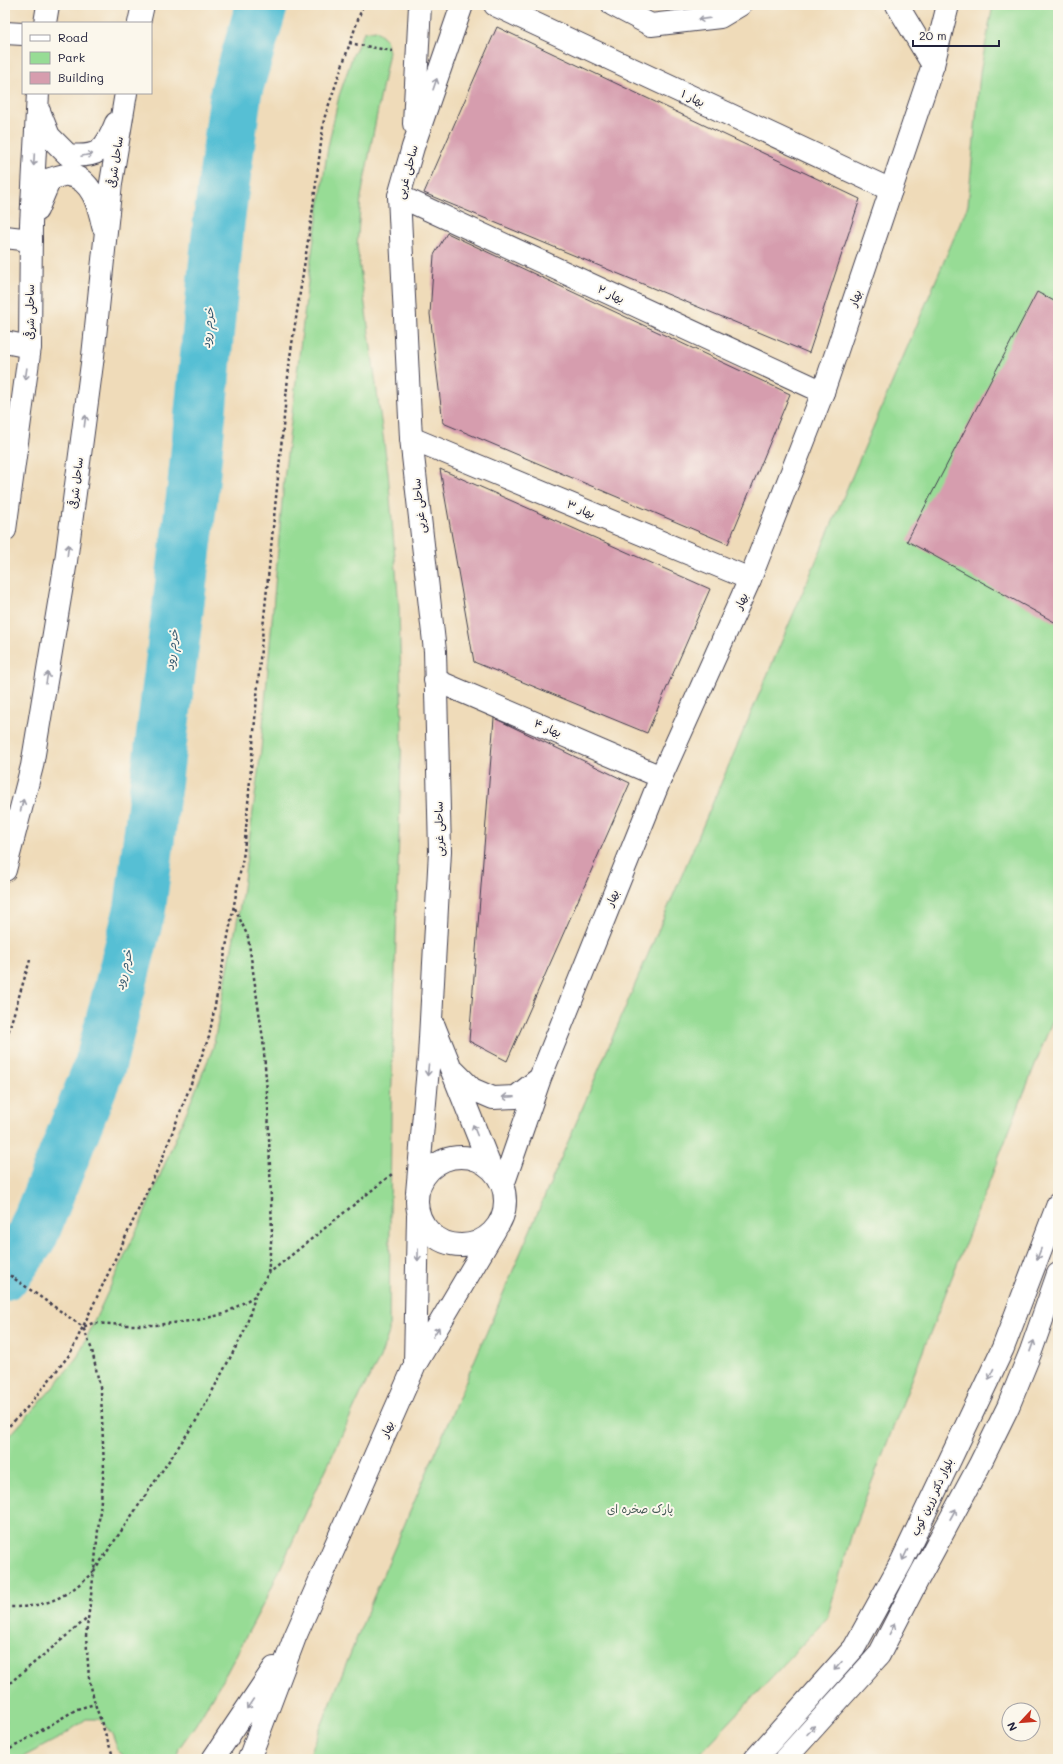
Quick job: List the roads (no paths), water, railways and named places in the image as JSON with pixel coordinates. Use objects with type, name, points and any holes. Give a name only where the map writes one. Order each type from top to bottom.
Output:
[{"type":"main road","points":[[45,22],[48,5]]},
{"type":"main road","points":[[139,22],[143,5]]},
{"type":"main road","points":[[413,147],[420,5]]},
{"type":"main road","name":"ساحلی غربی","points":[[417,1193],[431,1017],[440,852],[435,651],[411,438],[399,196],[413,147],[462,5]]},
{"type":"main road","name":"بهار ۱","points":[[495,5],[891,190]]},
{"type":"main road","points":[[613,5],[651,26],[720,17],[740,5]]},
{"type":"main road","points":[[897,5],[933,65]]},
{"type":"main road","name":"بهار","points":[[503,1185],[540,1078],[661,777],[750,579],[823,392],[933,65],[948,5]]},
{"type":"main road","points":[[5,33],[22,34]]},
{"type":"main road","points":[[37,98],[49,136],[68,155],[86,157],[102,150],[112,133],[125,98]]},
{"type":"main road","name":"ساحلی شرقی","points":[[5,530],[30,347],[31,232],[37,98]]},
{"type":"main road","name":"ساحل شرقی","points":[[5,870],[32,766],[66,561],[93,356],[111,183],[125,98]]},
{"type":"main road","points":[[5,237],[31,232],[50,179],[68,174],[85,182],[99,205],[106,237]]},
{"type":"main road","name":"بهار ۲","points":[[399,196],[823,392]]},
{"type":"main road","points":[[5,342],[30,347]]},
{"type":"main road","name":"بهار ۳","points":[[411,438],[750,579]]},
{"type":"main road","name":"بهار ۴","points":[[436,680],[661,777]]},
{"type":"main road","points":[[418,1216],[432,1235],[453,1245],[476,1243],[495,1230],[505,1209],[503,1185],[490,1166],[448,1065],[431,1017]]},
{"type":"main road","points":[[448,1065],[472,1089],[493,1098],[516,1097],[540,1078]]},
{"type":"main road","points":[[415,1365],[418,1216],[417,1193],[426,1172],[445,1158],[468,1156],[490,1166]]},
{"type":"main road","name":"بلوار دکتر زرین کوب","points":[[755,1759],[854,1648],[902,1562],[1003,1348],[1058,1204]]},
{"type":"main road","name":"بهار","points":[[294,1637],[415,1365],[495,1230]]},
{"type":"main road","points":[[785,1759],[879,1655],[916,1580],[979,1466],[1008,1408],[1031,1351],[1058,1274]]},
{"type":"main road","points":[[213,1759],[294,1637]]},
{"type":"main road","points":[[249,1759],[294,1637]]},
{"type":"waterway","name":"خرم رود","points":[[5,1274],[32,1236],[100,1065],[140,909],[193,488],[219,220],[236,92],[262,5]]},
{"type":"park label","name":"پارک صخره ای","points":[[640,1509]]}]
